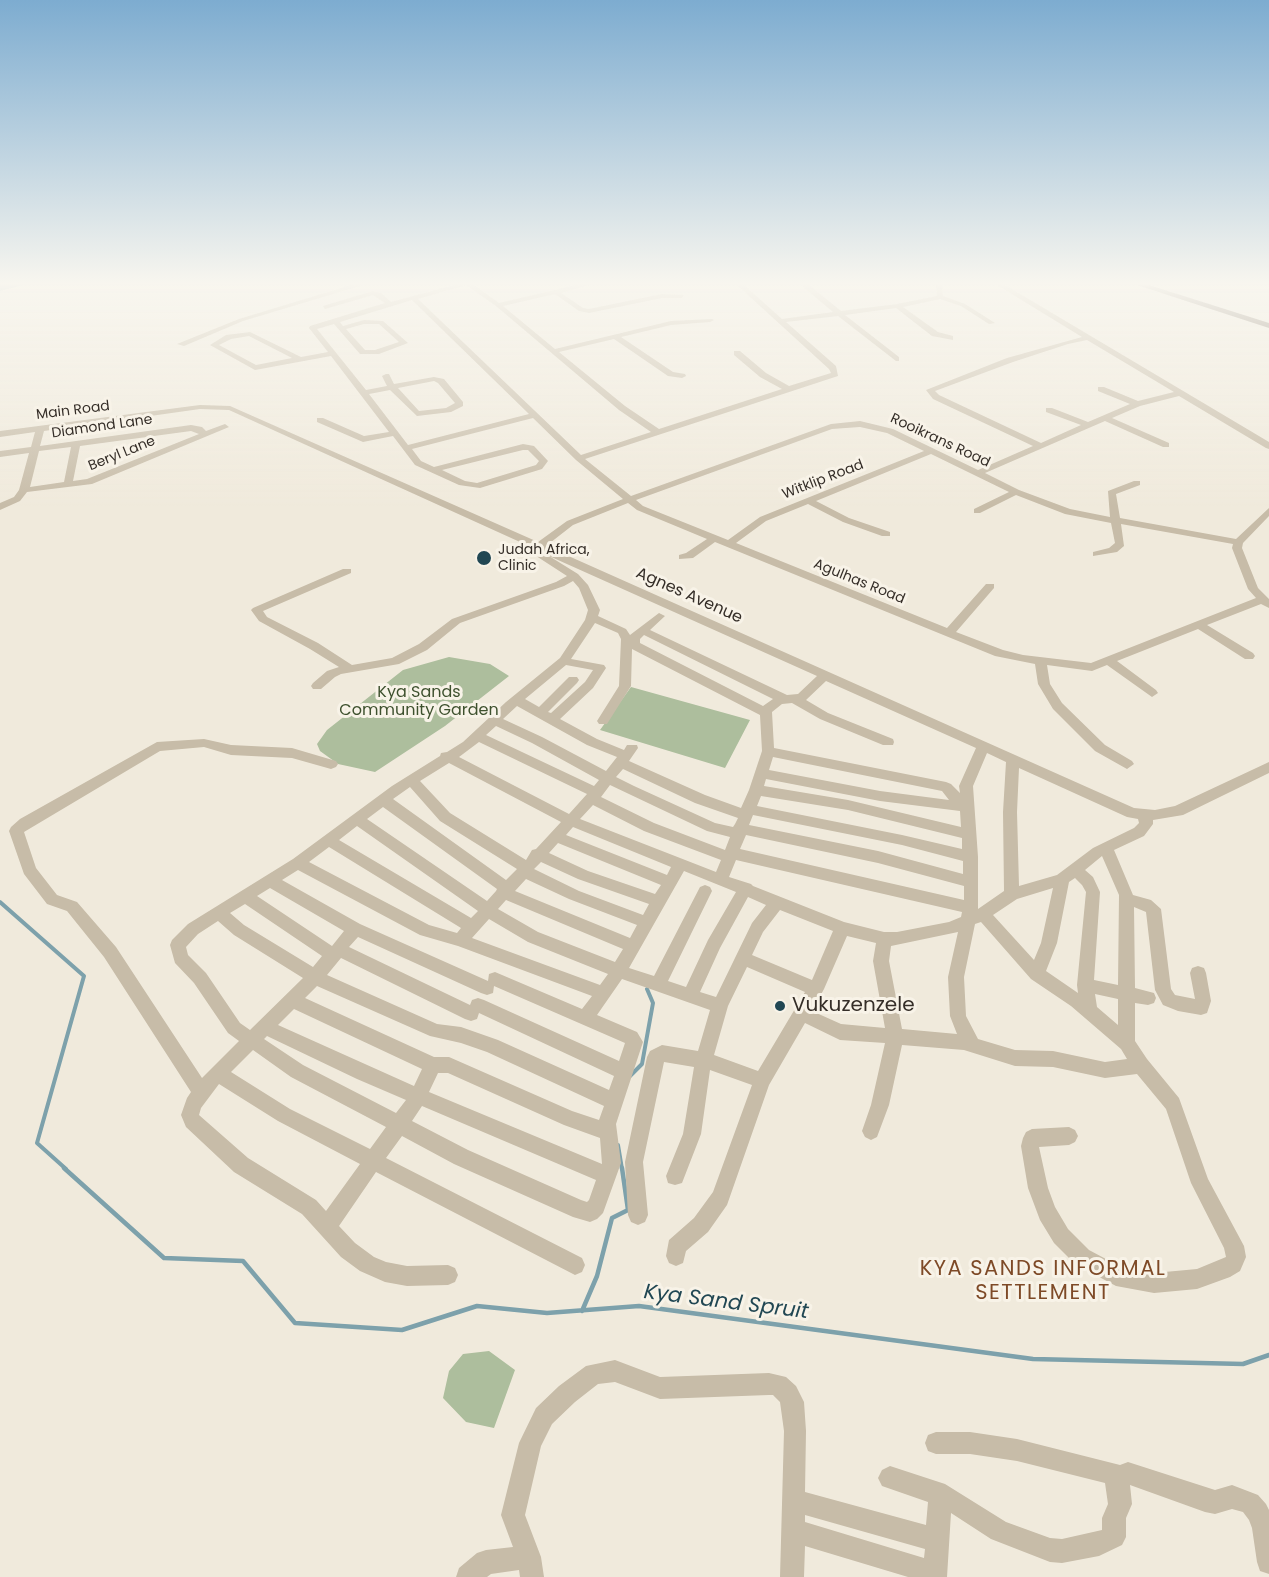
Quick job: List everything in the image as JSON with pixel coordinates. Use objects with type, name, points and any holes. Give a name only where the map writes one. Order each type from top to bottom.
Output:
[{"type":"street","points":[[237,359],[252,367],[299,359]]},
{"type":"street","points":[[336,359],[418,463],[433,470],[469,485],[482,486],[539,467],[544,461],[531,448],[523,447],[433,470]]},
{"type":"street","name":"Agulhas Road","points":[[476,359],[579,458],[627,500],[647,512],[1006,655],[1083,668],[1109,661],[1199,625],[1265,602],[1250,583],[1238,552],[1238,542]]},
{"type":"street","points":[[563,359],[622,408],[659,433]]},
{"type":"street","points":[[648,359],[672,375],[682,376]]},
{"type":"street","points":[[744,359],[763,375],[790,390]]},
{"type":"street","points":[[579,458],[833,375],[832,368],[822,359]]},
{"type":"street","points":[[1014,359],[930,390],[936,397],[1041,446]]},
{"type":"street","points":[[1123,359],[1269,446]]},
{"type":"street","points":[[364,393],[392,387],[425,380],[438,380],[460,404],[454,408],[419,415],[392,387],[386,376]]},
{"type":"street","points":[[1101,389],[1137,404]]},
{"type":"street","points":[[978,473],[1137,404],[1181,393]]},
{"type":"street","name":"Main Road","points":[[0,434],[220,406]]},
{"type":"street","name":"Agnes Avenue","points":[[220,406],[234,409],[1123,810],[1144,815]]},
{"type":"street","points":[[1049,410],[1087,425]]},
{"type":"street","points":[[405,448],[535,415]]},
{"type":"street","points":[[1105,418],[1166,444]]},
{"type":"street","points":[[320,420],[365,439],[395,433]]},
{"type":"street","name":"Rooikrans Road","points":[[538,546],[579,518],[837,425],[860,424],[882,428],[1016,492],[1068,512],[1238,542]]},
{"type":"street","name":"Beryl Lane","points":[[22,493],[93,480],[225,427]]},
{"type":"street","name":"Diamond Lane","points":[[0,454],[31,452],[192,428],[199,429],[205,435]]},
{"type":"street","points":[[0,507],[22,493],[31,452],[40,429]]},
{"type":"street","points":[[28,430],[31,452]]},
{"type":"street","points":[[68,485],[76,444]]},
{"type":"street","name":"Witklip Road","points":[[729,544],[763,519],[932,451]]},
{"type":"street","points":[[1097,554],[1113,550],[1120,544],[1118,522],[1111,493],[1137,483]]},
{"type":"street","points":[[53,486],[54,493],[60,498]]},
{"type":"street","points":[[977,511],[1016,492]]},
{"type":"street","points":[[808,501],[846,520],[886,534]]},
{"type":"street","points":[[1238,542],[1269,511]]},
{"type":"street","points":[[683,557],[689,556],[714,538]]},
{"type":"street","points":[[271,881],[355,929],[633,1040],[634,1045],[622,1071],[606,1131],[613,1157],[596,1206],[590,1212],[584,1212],[398,1126],[297,1071],[251,1041],[228,1020],[177,950],[178,945],[187,934],[298,863],[411,780],[478,737],[517,700],[564,661],[592,617],[594,610],[589,597],[574,576],[535,552],[538,546]]},
{"type":"street","points":[[347,571],[257,610],[263,618],[350,669]]},
{"type":"street","points":[[317,686],[331,674],[395,661],[423,647],[456,621],[560,584],[574,576]]},
{"type":"street","points":[[949,633],[990,586]]},
{"type":"street","points":[[659,616],[633,640],[634,645],[704,679],[764,712]]},
{"type":"street","points":[[592,617],[622,631],[627,639],[625,686],[603,721]]},
{"type":"street","points":[[1199,625],[1249,656]]},
{"type":"street","points":[[642,630],[824,716],[888,742]]},
{"type":"street","points":[[546,717],[589,685],[600,668],[564,661]]},
{"type":"street","points":[[1040,661],[1044,684],[1057,706],[1100,748],[1128,764]]},
{"type":"street","points":[[1109,661],[1152,693]]},
{"type":"street","points":[[764,712],[771,705],[790,699],[825,675]]},
{"type":"street","points":[[546,717],[573,680]]},
{"type":"street","points":[[517,700],[592,742],[627,756],[743,822],[970,882]]},
{"type":"street","points":[[721,878],[756,790],[768,751],[764,712]]},
{"type":"street","points":[[496,721],[609,777],[629,790],[712,827],[743,822],[902,840],[971,857]]},
{"type":"street","points":[[478,737],[650,827],[731,855],[977,911]]},
{"type":"street","points":[[202,1090],[194,1082],[110,952],[74,908],[55,903],[35,877],[24,858],[16,831],[25,823],[157,747],[204,743],[231,750],[292,753],[331,764]]},
{"type":"street","points":[[962,806],[966,786],[984,747]]},
{"type":"street","points":[[768,751],[946,787],[953,793],[962,806],[970,835],[970,882],[977,911],[1037,974],[1089,1011],[1126,1043],[1173,1104],[1200,1183],[1234,1246],[1236,1257],[1233,1264],[1197,1279],[1154,1283],[1116,1276],[1082,1257],[1061,1236],[1047,1213],[1038,1188],[1030,1146],[1032,1138],[1069,1136]]},
{"type":"street","points":[[447,756],[569,819],[842,928],[884,939],[929,934],[966,923]]},
{"type":"street","points":[[460,940],[569,819],[594,796],[627,756]]},
{"type":"street","points":[[1012,894],[1010,812],[1013,760]]},
{"type":"street","points":[[972,1044],[961,1024],[956,991],[957,963],[966,923],[977,911],[1012,894],[1062,879],[1088,858],[1144,829],[1144,815],[1178,811],[1269,767]]},
{"type":"street","points":[[761,773],[880,796],[962,806]]},
{"type":"street","points":[[411,780],[446,817],[525,869],[574,895],[646,922]]},
{"type":"street","points":[[756,790],[848,805],[970,835]]},
{"type":"street","points":[[384,800],[504,890],[632,946]]},
{"type":"street","points":[[358,820],[507,923],[533,937],[619,971],[720,1006]]},
{"type":"street","points":[[555,836],[669,882]]},
{"type":"street","points":[[330,841],[471,926]]},
{"type":"street","points":[[1106,848],[1124,885],[1126,899],[1126,1043]]},
{"type":"street","points":[[537,854],[583,875],[658,901]]},
{"type":"street","points":[[585,1020],[619,971],[681,862]]},
{"type":"street","points":[[298,863],[425,930],[460,940],[602,993]]},
{"type":"street","points":[[1076,870],[1092,888],[1085,985],[1089,1011]]},
{"type":"street","points":[[1037,974],[1051,934],[1062,879]]},
{"type":"street","points":[[690,996],[714,945],[746,888]]},
{"type":"street","points":[[658,984],[705,891]]},
{"type":"street","points":[[246,897],[335,952],[622,1071]]},
{"type":"street","points":[[1126,899],[1146,904],[1153,909],[1163,990],[1169,1000],[1201,1008],[1203,1001],[1198,973]]},
{"type":"street","points":[[675,1176],[692,1134],[703,1062],[720,1006],[761,922],[777,902]]},
{"type":"street","points":[[220,914],[239,930],[315,977],[436,1032],[461,1035],[492,1046],[613,1101]]},
{"type":"street","points":[[676,1256],[676,1247],[701,1225],[720,1198],[762,1081],[816,989],[842,928]]},
{"type":"street","points":[[355,929],[315,977],[202,1090],[191,1110],[192,1121],[241,1166],[309,1207],[348,1250],[367,1264],[385,1272],[407,1275],[448,1275]]},
{"type":"street","points":[[871,1131],[880,1105],[894,1036],[881,961],[884,939]]},
{"type":"street","points":[[743,958],[816,989]]},
{"type":"street","points":[[461,1035],[491,983],[513,960]]},
{"type":"street","points":[[1085,985],[1148,998]]},
{"type":"street","points":[[292,1000],[433,1065],[449,1065],[570,1119],[606,1131]]},
{"type":"street","points":[[801,1014],[840,1032],[972,1044],[1015,1058],[1053,1059],[1105,1070],[1141,1065]]},
{"type":"street","points":[[265,1027],[418,1096],[606,1174]]},
{"type":"street","points":[[638,1215],[634,1162],[654,1060],[659,1054],[666,1053],[734,1069],[762,1081]]},
{"type":"street","points":[[327,1226],[418,1096],[433,1065]]},
{"type":"street","points":[[217,1073],[284,1115],[574,1265]]},
{"type":"street","points":[[468,1577],[476,1568],[492,1560],[530,1567],[513,1515],[530,1443],[548,1411],[584,1380],[598,1373],[615,1371],[650,1386],[666,1389],[742,1383],[769,1384],[784,1389],[791,1398],[794,1416],[792,1577]]},
{"type":"street","points":[[890,1478],[940,1494],[1020,1541],[1062,1551],[1099,1544],[1114,1537],[1114,1518],[1120,1504],[1117,1478],[1109,1472],[1017,1450],[970,1443],[936,1443]]},
{"type":"street","points":[[1117,1478],[1128,1473],[1204,1500],[1215,1502],[1232,1497],[1250,1503],[1258,1512],[1264,1528],[1269,1562]]},
{"type":"street","points":[[794,1531],[935,1575],[940,1494]]},
{"type":"street","points":[[793,1500],[937,1540]]},
{"type":"green space","name":"Kya Sands Community Garden","points":[[449,657],[490,664],[509,676],[445,726],[375,772],[338,764],[320,751],[317,744],[327,730],[403,670]]},
{"type":"green space","points":[[631,687],[750,720],[725,768],[600,730]]},
{"type":"green space","points":[[489,1351],[515,1370],[494,1428],[466,1422],[443,1398],[449,1371],[463,1354]]},
{"type":"waterway","name":"Kya Sand Spruit","points":[[0,902],[84,976],[37,1143],[66,1169]]},
{"type":"waterway","points":[[630,1076],[642,1064],[653,1003],[647,989]]},
{"type":"waterway","points":[[618,1145],[622,1169]]},
{"type":"waterway","name":"Kya Sand Spruit","points":[[64,1168],[164,1258],[243,1261],[295,1323],[402,1330],[477,1306],[547,1313],[582,1310]]},
{"type":"waterway","points":[[582,1310],[597,1276],[612,1218],[628,1210],[622,1168]]},
{"type":"waterway","name":"Kya Sand Spruit","points":[[582,1310],[639,1306],[1033,1359],[1243,1364],[1269,1355]]},
{"type":"place","name":"Judah Africa, Clinic","points":[[484,558]]},
{"type":"place","name":"Vukuzenzele","points":[[780,1006]]},
{"type":"district","name":"KYA SANDS INFORMAL SETTLEMENT","points":[[1043,1282]]}]
